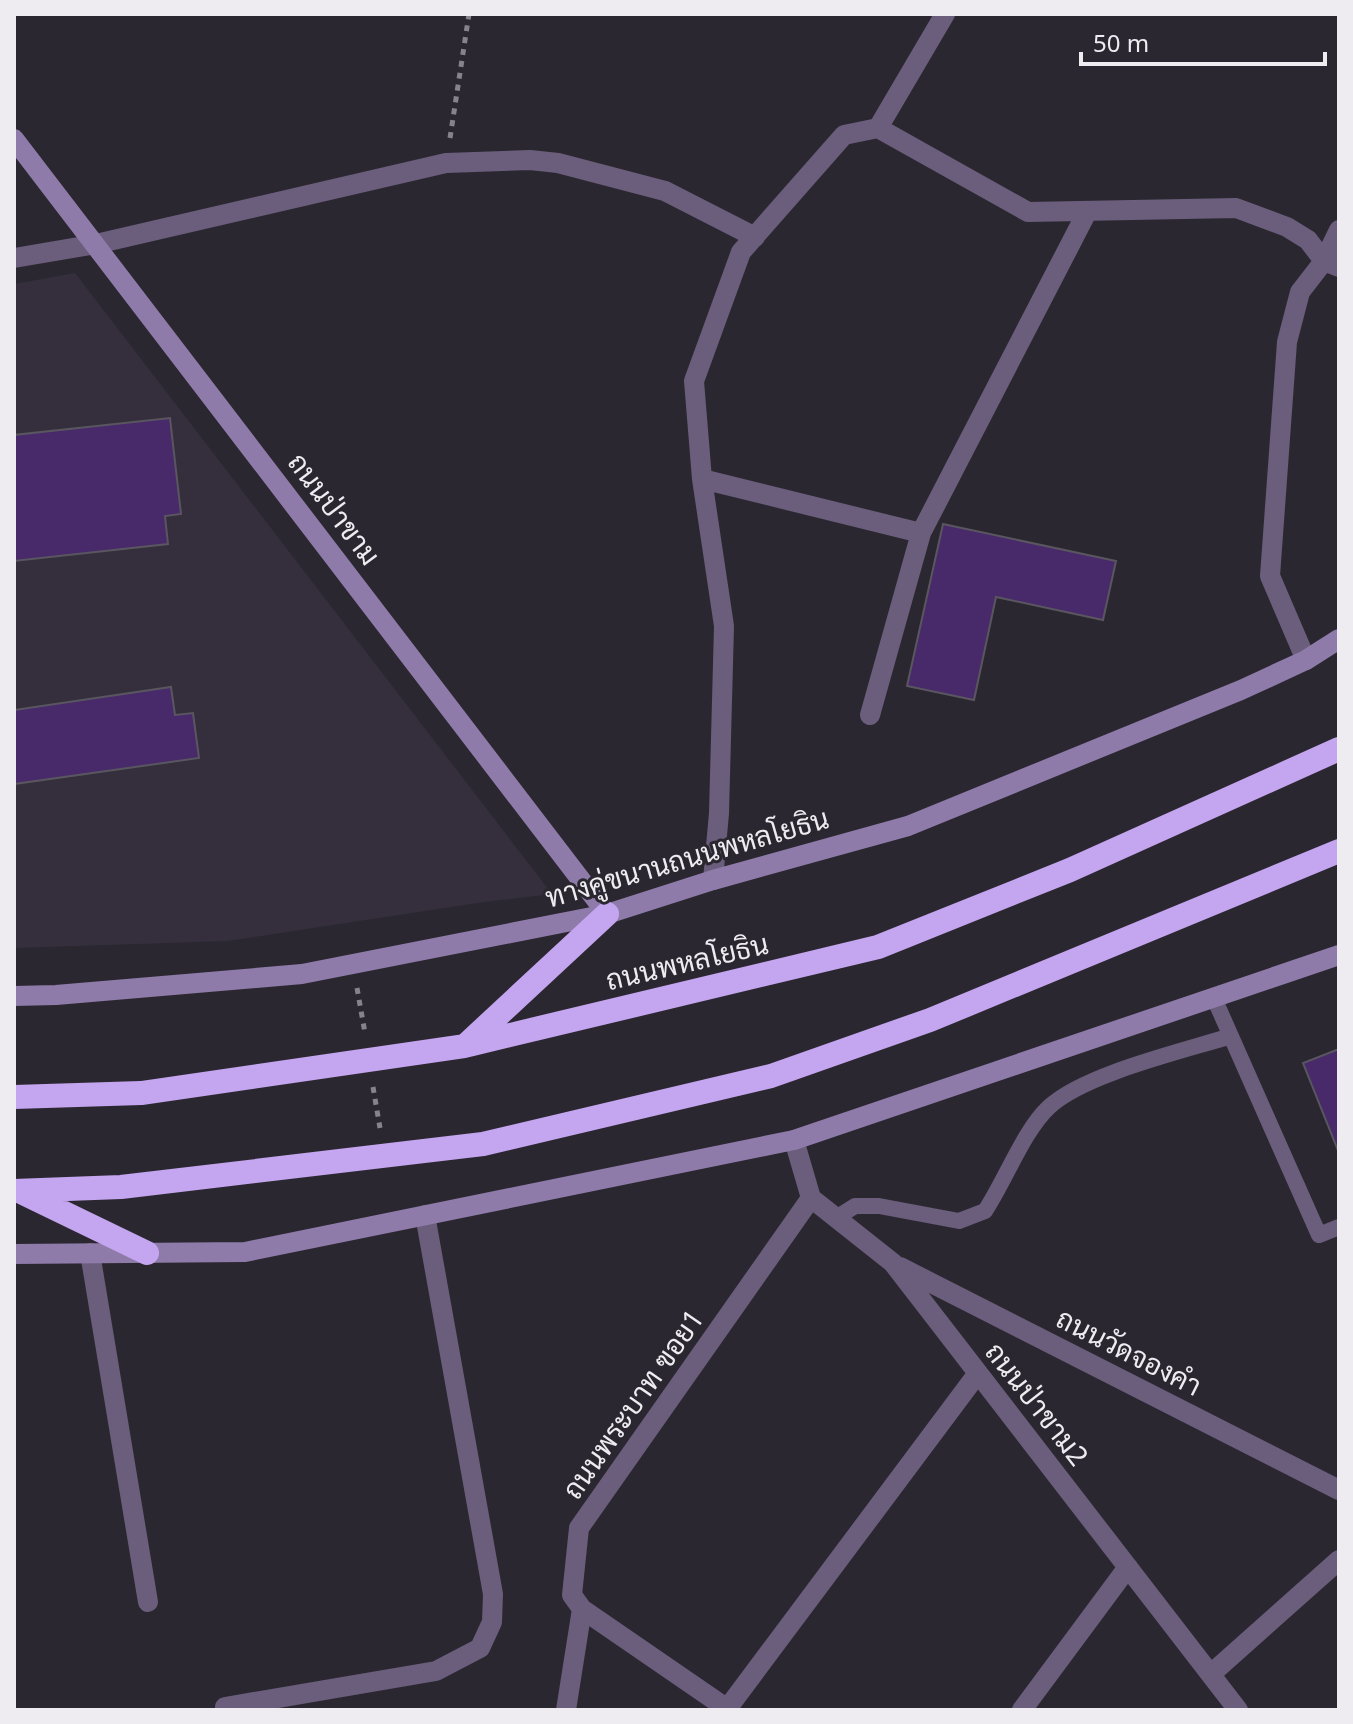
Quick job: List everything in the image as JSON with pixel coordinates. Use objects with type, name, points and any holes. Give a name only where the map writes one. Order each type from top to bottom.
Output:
[{"type":"highway","name":"ถนนพหลโยธิน","points":[[14,1097],[141,1093],[464,1046],[878,947],[1070,870],[1339,749]]},
{"type":"highway","points":[[16,1191],[121,1187],[483,1144],[771,1076],[930,1020],[1339,851]]},
{"type":"highway","points":[[464,1046],[607,914]]},
{"type":"highway","points":[[16,1191],[147,1253]]},
{"type":"main road","name":"ถนนป่าขาม","points":[[14,139],[607,914]]},
{"type":"main road","name":"ทางคู่ขนานถนนพหลโยธิน","points":[[14,996],[302,974],[607,914],[713,880],[908,826],[1241,690],[1306,660],[1339,639]]},
{"type":"main road","points":[[14,1254],[245,1252],[794,1140],[1339,955]]},
{"type":"street","points":[[878,128],[945,14]]},
{"type":"street","points":[[713,880],[719,813],[724,626],[702,479],[694,381],[741,252],[844,135],[878,128],[1028,212],[1236,208],[1287,227],[1308,240],[1331,264]]},
{"type":"street","points":[[14,258],[96,244],[446,163],[530,160],[558,163],[665,191],[755,237]]},
{"type":"street","points":[[870,715],[921,533],[1087,212]]},
{"type":"street","points":[[1306,660],[1270,576],[1287,342],[1300,292],[1331,264],[1339,230]]},
{"type":"street","points":[[702,479],[921,533]]},
{"type":"street","points":[[794,1140],[811,1198]]},
{"type":"street","name":"ถนนป่าขาม2","points":[[811,1198],[893,1263],[1238,1710]]},
{"type":"street","name":"ถนนพระบาท ฃอย1","points":[[566,1710],[582,1609],[572,1595],[579,1528],[811,1198]]},
{"type":"street","points":[[225,1707],[436,1671],[480,1648],[492,1622],[493,1594],[425,1215]]},
{"type":"street","points":[[90,1253],[148,1602]]},
{"type":"street","name":"ถนนวัดจองคำ","points":[[893,1263],[1339,1490]]},
{"type":"street","points":[[582,1609],[728,1710],[978,1373]]},
{"type":"street","points":[[1211,1674],[1339,1560]]},
{"type":"street","points":[[1022,1710],[1128,1567]]},
{"type":"lane","points":[[1214,998],[1319,1235],[1339,1227]]},
{"type":"lane","points":[[836,1218],[855,1206],[879,1206],[959,1221],[985,1211],[1027,1137],[1048,1107],[1076,1088],[1125,1069],[1231,1036]]},
{"type":"path","points":[[446,163],[469,14]]},
{"type":"path","points":[[355,978],[365,1039]]},
{"type":"path","points":[[373,1085],[380,1131]]},
{"type":"shaded area","points":[[75,273],[552,894],[228,941],[14,948],[14,284]]},
{"type":"building","points":[[170,418],[181,514],[165,516],[168,544],[14,561],[14,435]]},
{"type":"building","points":[[943,524],[1116,561],[1103,620],[996,597],[974,700],[907,686]]},
{"type":"building","points":[[171,687],[175,715],[193,713],[199,758],[14,784],[14,710]]},
{"type":"building","points":[[1339,1049],[1339,1153],[1303,1063]]}]
